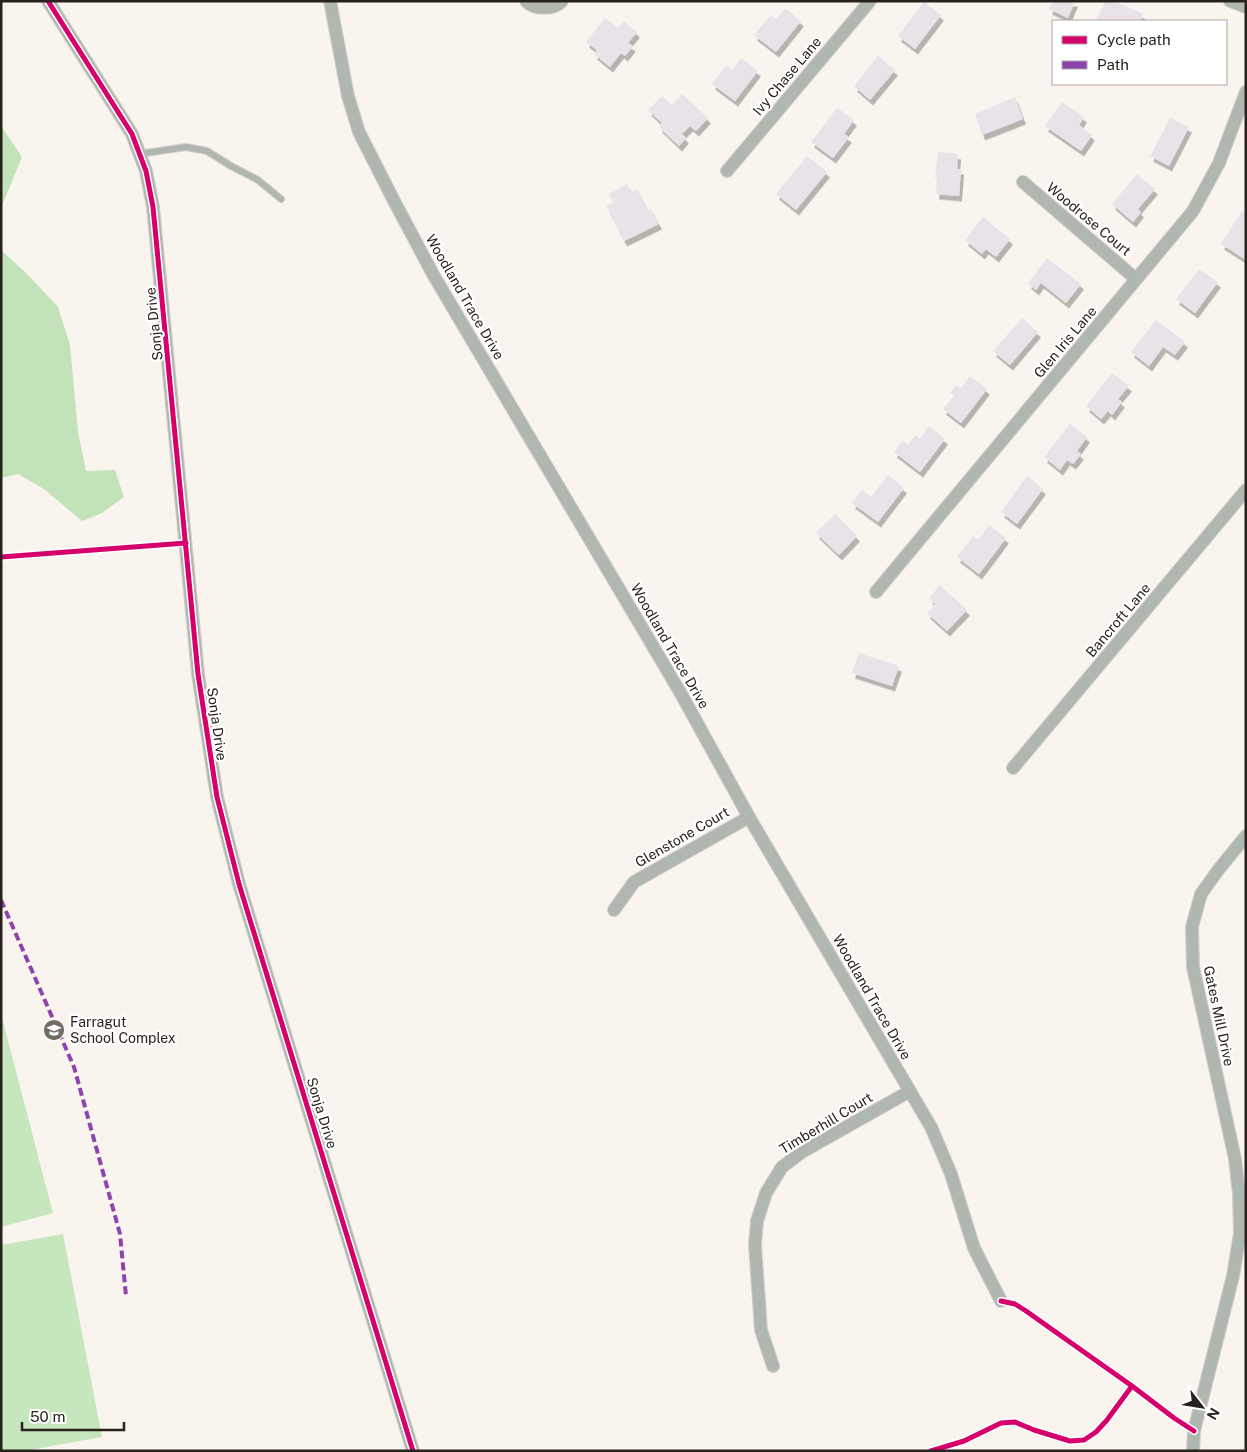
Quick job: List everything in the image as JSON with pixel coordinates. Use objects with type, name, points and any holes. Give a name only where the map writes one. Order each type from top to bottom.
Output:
[{"type":"street","name":"Sonja Drive","points":[[48,1],[132,134],[146,171],[153,207],[198,674],[217,797],[239,884],[413,1451]]},
{"type":"street","name":"Woodland Trace Drive","points":[[330,1],[348,96],[359,132],[393,199],[434,276],[680,692],[749,817],[910,1091],[934,1135],[951,1174],[974,1248],[1001,1301]]},
{"type":"street","points":[[526,1],[530,6],[545,8],[560,4],[562,1]]},
{"type":"street","name":"Ivy Chase Lane","points":[[727,171],[870,1]]},
{"type":"street","points":[[1230,1],[1246,7]]},
{"type":"street","name":"Glen Iris Lane","points":[[876,592],[1193,211],[1219,163],[1246,92]]},
{"type":"street","name":"Woodrose Court","points":[[1022,182],[1136,279]]},
{"type":"street","name":"Bancroft Lane","points":[[1014,768],[1246,490]]},
{"type":"street","name":"Glenstone Court","points":[[614,910],[634,882],[749,817]]},
{"type":"street","name":"Gates Mill Drive","points":[[1193,1451],[1194,1431],[1233,1276],[1240,1233],[1240,1194],[1235,1160],[1193,967],[1192,927],[1202,894],[1219,868],[1246,836]]},
{"type":"street","name":"Timberhill Court","points":[[774,1366],[761,1330],[755,1245],[757,1221],[766,1193],[782,1167],[802,1152],[910,1091]]},
{"type":"lane","points":[[139,154],[186,147],[207,152],[258,180],[281,199]]},
{"type":"green space","points":[[1,126],[22,157],[1,208]]},
{"type":"green space","points":[[1,250],[58,307],[70,345],[78,432],[86,471],[115,470],[124,497],[102,513],[82,521],[44,489],[18,474],[1,478]]},
{"type":"green space","points":[[1,1014],[53,1213],[1,1227]]},
{"type":"green space","points":[[63,1234],[102,1437],[24,1451],[1,1451],[1,1245]]},
{"type":"building","points":[[1053,1],[1075,1],[1068,18],[1049,9]]},
{"type":"building","points":[[1105,1],[1113,1],[1143,14],[1140,20],[1097,19]]},
{"type":"building","points":[[924,2],[941,15],[915,49],[898,36]]},
{"type":"building","points":[[785,8],[801,21],[776,52],[754,35],[771,15],[776,19]]},
{"type":"building","points":[[605,18],[618,28],[624,21],[637,32],[628,43],[633,46],[625,56],[621,53],[610,67],[594,54],[597,50],[586,42]]},
{"type":"building","points":[[878,56],[895,70],[870,100],[854,86]]},
{"type":"building","points":[[741,58],[758,71],[735,101],[712,84],[726,65],[732,70]]},
{"type":"building","points":[[682,94],[708,118],[696,131],[690,126],[682,134],[686,138],[679,146],[659,127],[662,123],[648,110],[662,96],[672,105]]},
{"type":"building","points":[[1015,97],[1023,119],[982,135],[975,114]]},
{"type":"building","points":[[1062,102],[1084,117],[1079,125],[1092,135],[1081,151],[1045,126]]},
{"type":"building","points":[[837,108],[854,120],[844,134],[849,137],[833,158],[811,142]]},
{"type":"building","points":[[1170,118],[1189,127],[1169,166],[1150,156]]},
{"type":"building","points":[[938,152],[958,154],[957,169],[961,169],[959,196],[936,194],[937,178],[935,178]]},
{"type":"building","points":[[807,156],[827,172],[796,210],[776,194]]},
{"type":"building","points":[[1137,174],[1155,189],[1138,209],[1141,212],[1133,222],[1112,204]]},
{"type":"building","points":[[627,184],[631,192],[637,189],[648,210],[651,209],[659,224],[624,241],[606,206],[614,203],[609,194]]},
{"type":"building","points":[[1242,211],[1246,213],[1246,260],[1221,244]]},
{"type":"building","points":[[983,217],[1010,239],[996,257],[986,249],[982,254],[965,240]]},
{"type":"building","points":[[1047,258],[1081,284],[1066,303],[1041,283],[1036,290],[1028,283]]},
{"type":"building","points":[[1199,269],[1218,282],[1195,313],[1176,299]]},
{"type":"building","points":[[1022,318],[1038,332],[1010,365],[993,351]]},
{"type":"building","points":[[1156,320],[1185,342],[1175,355],[1163,347],[1149,366],[1131,352]]},
{"type":"building","points":[[1112,373],[1129,386],[1118,399],[1122,402],[1112,415],[1108,411],[1101,419],[1086,406]]},
{"type":"building","points":[[970,376],[987,389],[961,423],[943,409],[954,396],[950,393],[956,385],[961,388]]},
{"type":"building","points":[[1070,424],[1087,437],[1077,451],[1081,454],[1073,464],[1067,460],[1060,470],[1044,457]]},
{"type":"building","points":[[929,426],[945,439],[920,472],[894,452],[902,441],[908,445],[916,435],[920,439]]},
{"type":"building","points":[[888,475],[904,488],[878,522],[852,503],[862,490],[871,497]]},
{"type":"building","points":[[1027,476],[1043,489],[1017,524],[1001,512]]},
{"type":"building","points":[[835,514],[857,536],[839,555],[816,533]]},
{"type":"building","points":[[989,525],[1006,538],[979,574],[957,557],[973,536],[978,540]]},
{"type":"building","points":[[940,585],[967,610],[947,631],[927,613],[935,604],[929,598]]},
{"type":"building","points":[[859,653],[899,666],[892,686],[852,673]]},
{"type":"marked path","points":[[1,900],[74,1067],[120,1234],[126,1296]]},
{"type":"cycle path","points":[[48,1],[132,134],[146,171],[153,207],[198,674],[217,797],[239,884],[413,1451]]},
{"type":"cycle path","points":[[1,557],[186,543]]},
{"type":"cycle path","points":[[1001,1301],[1015,1304],[1026,1311],[1194,1431]]},
{"type":"cycle path","points":[[931,1451],[964,1441],[1001,1423],[1015,1422],[1070,1441],[1084,1440],[1096,1432],[1107,1420],[1132,1386]]},
{"type":"place","name":"Farragut School Complex","points":[[54,1030]]}]
